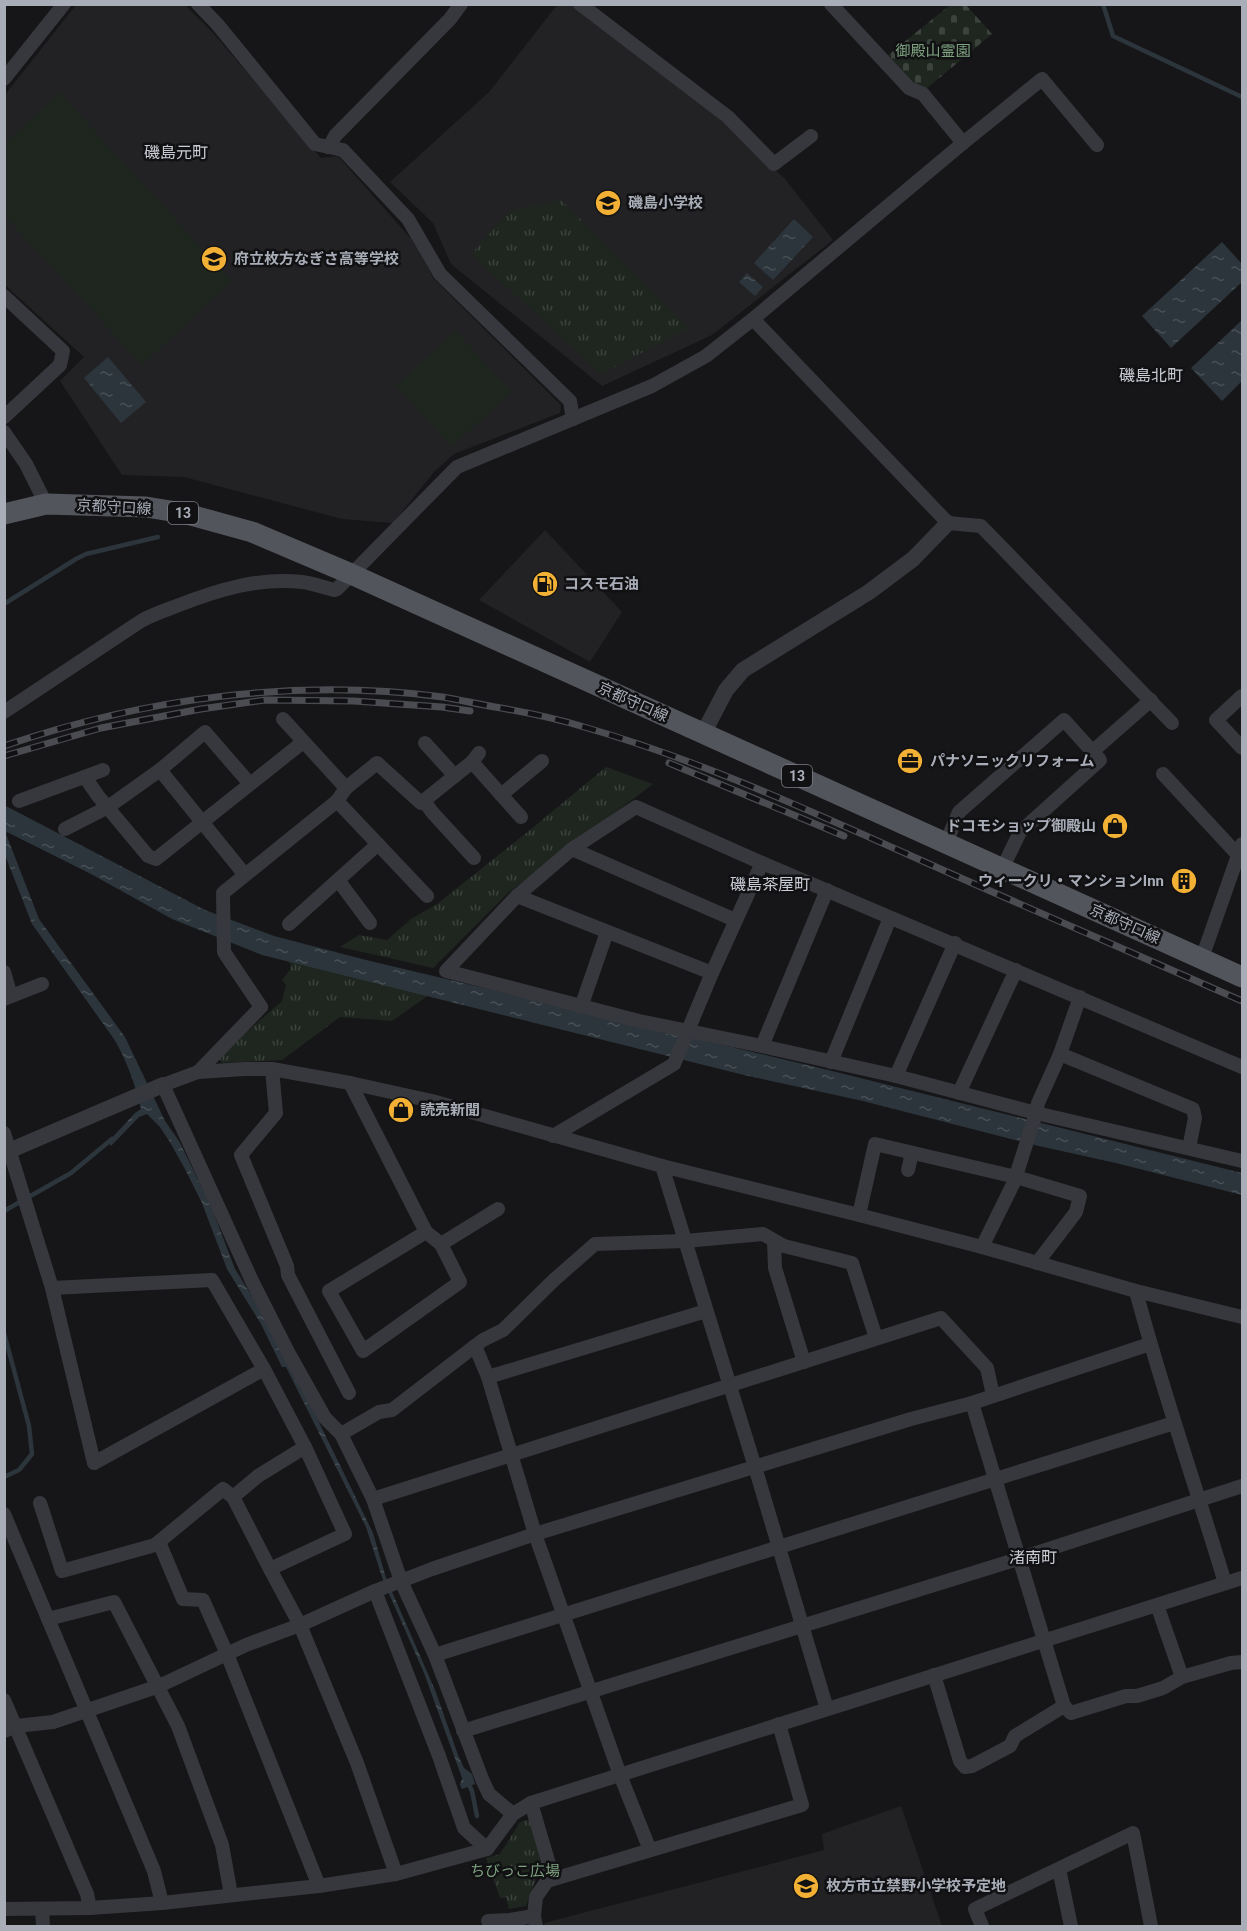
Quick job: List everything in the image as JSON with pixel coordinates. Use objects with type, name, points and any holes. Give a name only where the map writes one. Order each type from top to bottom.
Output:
[{"type":"main road","name":"京都守口線","points":[[4,514],[46,504],[146,507],[183,513],[252,532],[351,574],[1242,977]]},
{"type":"street","points":[[4,79],[64,4]]},
{"type":"street","points":[[198,4],[218,25],[315,144],[343,150],[408,219],[440,274],[570,401],[573,419]]},
{"type":"street","points":[[329,147],[334,136],[450,19],[461,4]]},
{"type":"street","points":[[580,4],[728,117],[774,164],[811,136]]},
{"type":"street","points":[[831,4],[909,88],[923,94],[963,142]]},
{"type":"street","points":[[4,712],[156,613],[208,593],[236,586],[282,581],[303,582],[337,590],[457,467],[652,386],[706,356],[963,142],[1042,80],[1097,145]]},
{"type":"street","points":[[4,296],[63,351],[60,365],[4,417]]},
{"type":"street","points":[[753,319],[948,523],[981,526],[1172,723]]},
{"type":"street","points":[[4,432],[26,464],[46,504]]},
{"type":"street","points":[[703,734],[726,690],[743,670],[869,592],[913,559],[948,523]]},
{"type":"street","points":[[1242,696],[1216,720],[1242,748]]},
{"type":"street","points":[[1093,751],[1151,700]]},
{"type":"street","points":[[283,719],[346,788]]},
{"type":"street","points":[[946,843],[959,812],[1064,720],[1101,760],[1020,832],[1002,869]]},
{"type":"street","points":[[66,830],[108,807],[160,770],[205,732],[250,784]]},
{"type":"street","points":[[86,777],[148,856],[156,859],[303,742]]},
{"type":"street","points":[[425,743],[454,776]]},
{"type":"street","points":[[198,1072],[261,1007],[224,952],[223,893],[337,801],[346,788],[377,763],[421,804],[475,757],[501,795],[521,817]]},
{"type":"street","points":[[501,795],[542,761]]},
{"type":"street","points":[[19,801],[104,770]]},
{"type":"street","points":[[160,770],[245,876]]},
{"type":"street","points":[[1163,774],[1240,850],[1202,958]]},
{"type":"street","points":[[337,801],[427,896]]},
{"type":"street","points":[[424,801],[474,858]]},
{"type":"street","points":[[1242,1067],[955,943],[890,918],[636,807],[572,849],[517,896],[446,971],[580,1007],[896,1076],[1035,1115],[1242,1161]]},
{"type":"street","points":[[289,924],[378,844]]},
{"type":"street","points":[[572,849],[735,920]]},
{"type":"street","points":[[553,1136],[674,1064],[735,920],[762,863]]},
{"type":"street","points":[[338,880],[370,923]]},
{"type":"street","points":[[762,1046],[827,890]]},
{"type":"street","points":[[517,896],[712,974]]},
{"type":"street","points":[[831,1062],[890,918]]},
{"type":"street","points":[[580,1007],[607,932]]},
{"type":"street","points":[[896,1076],[955,943]]},
{"type":"street","points":[[959,1093],[1016,970]]},
{"type":"street","points":[[4,972],[8,997],[42,984]]},
{"type":"street","points":[[982,1247],[1016,1177],[1038,1103],[1060,1054],[1080,997]]},
{"type":"street","points":[[1060,1054],[1193,1109],[1195,1118],[1189,1148]]},
{"type":"street","points":[[272,1069],[276,1113],[241,1155],[287,1266],[288,1275],[349,1393]]},
{"type":"street","points":[[7,1151],[198,1072],[272,1069],[432,1101],[662,1166],[982,1247],[1136,1291],[1242,1317]]},
{"type":"street","points":[[350,1083],[426,1232],[441,1244],[460,1282],[363,1351],[329,1291],[426,1232]]},
{"type":"street","points":[[163,1085],[252,1281],[288,1352],[325,1418],[341,1434],[374,1499],[401,1581],[435,1655],[489,1794],[513,1814]]},
{"type":"street","points":[[4,1133],[7,1151],[25,1200],[52,1288],[94,1463],[264,1369]]},
{"type":"street","points":[[859,1215],[875,1144],[1016,1177],[1080,1196],[1076,1212],[1037,1263]]},
{"type":"street","points":[[908,1170],[912,1153]]},
{"type":"street","points":[[662,1166],[827,1709]]},
{"type":"street","points":[[441,1244],[498,1209]]},
{"type":"street","points":[[341,1434],[380,1412],[392,1410],[483,1340],[503,1330],[595,1244],[685,1241],[763,1234],[783,1246],[852,1263],[876,1338]]},
{"type":"street","points":[[774,1241],[775,1269],[804,1362]]},
{"type":"street","points":[[52,1288],[212,1280],[264,1369],[305,1447],[345,1534],[270,1569]]},
{"type":"street","points":[[1136,1291],[1174,1423],[1225,1583]]},
{"type":"street","points":[[488,1377],[706,1311]]},
{"type":"street","points":[[374,1499],[941,1318],[987,1368],[993,1395]]},
{"type":"street","points":[[10,1729],[53,1722],[159,1686],[227,1654],[300,1625],[375,1591],[535,1534],[910,1419],[972,1403],[1150,1344]]},
{"type":"street","points":[[475,1346],[488,1377],[535,1534],[620,1774],[650,1850]]},
{"type":"street","points":[[972,1403],[1064,1706],[1071,1713],[1126,1696],[1137,1696],[1163,1688],[1182,1677],[1242,1662]]},
{"type":"street","points":[[435,1655],[1174,1423]]},
{"type":"street","points":[[233,1497],[258,1476],[305,1447]]},
{"type":"street","points":[[463,1731],[1242,1486]]},
{"type":"street","points":[[40,1503],[62,1571],[155,1545],[223,1489],[233,1497],[300,1625],[357,1762],[396,1874]]},
{"type":"street","points":[[4,1514],[10,1545],[48,1619],[87,1710],[154,1871],[162,1903]]},
{"type":"street","points":[[159,1542],[183,1599],[204,1600],[319,1886]]},
{"type":"street","points":[[4,1894],[8,1909],[90,1908],[162,1903],[319,1886],[396,1874],[487,1849],[513,1814],[531,1803],[1242,1578]]},
{"type":"street","points":[[375,1591],[464,1827],[487,1849]]},
{"type":"street","points":[[48,1619],[114,1602],[178,1726],[222,1845],[231,1895]]},
{"type":"street","points":[[1157,1605],[1182,1677]]},
{"type":"street","points":[[934,1675],[960,1761],[965,1767],[972,1766],[1010,1746],[1015,1736],[1064,1706]]},
{"type":"street","points":[[4,1700],[10,1729],[87,1894],[90,1908]]},
{"type":"street","points":[[547,1881],[802,1805],[779,1725]]},
{"type":"street","points":[[488,1921],[535,1921],[536,1897],[547,1881],[549,1864],[531,1803]]},
{"type":"street","points":[[982,1926],[975,1909],[1133,1833],[1151,1926]]},
{"type":"street","points":[[1059,1869],[1071,1926]]},
{"type":"street","points":[[42,1909],[43,1926]]},
{"type":"shaded area","name":"府立枚方なぎさ高等学校","points":[[76,5],[185,5],[214,34],[321,158],[338,156],[412,240],[434,279],[561,405],[560,413],[454,454],[434,472],[393,523],[342,519],[184,477],[122,475],[60,381],[84,357],[5,285],[4,96]]},
{"type":"shaded area","name":"磯島小学校","points":[[557,5],[574,5],[697,98],[785,179],[833,240],[712,335],[602,386],[451,264],[433,223],[390,182],[489,92]]},
{"type":"shaded area","points":[[545,530],[622,612],[590,662],[479,600]]},
{"type":"shaded area","name":"枚方市立禁野小学校予定地","points":[[901,1806],[942,1926],[545,1926],[544,1923],[824,1850],[822,1834]]},
{"type":"green space","name":"御殿山霊園","points":[[950,5],[966,5],[992,34],[926,89],[914,84],[888,55]]},
{"type":"green space","points":[[59,92],[232,281],[142,365],[5,216],[5,143]]},
{"type":"green space","points":[[561,200],[689,328],[601,374],[471,254],[510,211]]},
{"type":"green space","points":[[456,331],[512,392],[451,447],[396,385]]},
{"type":"green space","points":[[606,767],[653,784],[508,893],[433,968],[340,947],[359,935],[387,940],[411,919],[437,904]]},
{"type":"green space","points":[[287,960],[429,995],[392,1021],[340,1017],[282,1060],[222,1063],[218,1057],[282,1001],[286,985],[282,980],[291,965]]},
{"type":"green space","name":"ちびっこ広場","points":[[530,1820],[543,1861],[526,1906],[509,1909],[506,1898],[500,1898],[486,1858],[500,1854],[520,1822]]},
{"type":"water","points":[[794,219],[813,237],[773,280],[754,263]]},
{"type":"water","points":[[1222,242],[1242,264],[1242,282],[1171,348],[1142,316]]},
{"type":"water","points":[[747,273],[763,287],[755,296],[739,282]]},
{"type":"water","points":[[1242,320],[1242,381],[1222,401],[1191,368]]},
{"type":"water","points":[[108,357],[146,402],[121,423],[84,378]]},
{"type":"water","points":[[4,805],[205,910],[274,936],[1242,1173],[1242,1195],[863,1101],[744,1075],[262,955],[172,919],[91,874],[7,832],[39,919],[125,1037],[165,1121],[179,1141],[211,1206],[235,1269],[262,1312],[373,1533],[386,1578],[435,1690],[458,1755],[464,1768],[472,1774],[475,1784],[462,1789],[460,1785],[462,1778],[424,1673],[383,1580],[366,1527],[286,1367],[282,1367],[261,1324],[227,1269],[202,1203],[186,1171],[160,1127],[147,1114],[139,1117],[111,1146],[108,1142],[141,1109],[136,1091],[127,1064],[114,1039],[32,924],[5,855]]},
{"type":"waterway","points":[[1103,4],[1113,36],[1242,97]]},
{"type":"waterway","points":[[4,604],[86,554],[158,537]]},
{"type":"waterway","points":[[4,1211],[71,1173],[112,1139]]},
{"type":"waterway","points":[[4,1333],[29,1426],[32,1454],[19,1470],[4,1477]]},
{"type":"waterway","points":[[467,1781],[472,1791],[477,1816]]},
{"type":"railway","points":[[4,746],[111,715],[166,704],[276,691],[387,692],[443,697],[529,713],[626,740],[748,785],[1242,1001]]},
{"type":"railway","points":[[4,756],[101,728],[201,709],[265,700],[354,701],[470,711]]},
{"type":"railway","points":[[669,763],[844,836]]},
{"type":"place","name":"磯島小学校","points":[[608,203]]},
{"type":"place","name":"府立枚方なぎさ高等学校","points":[[214,259]]},
{"type":"place","name":"コスモ石油","points":[[545,584]]},
{"type":"place","name":"パナソニックリフォーム","points":[[910,761]]},
{"type":"place","name":"ドコモショップ御殿山","points":[[1115,826]]},
{"type":"place","name":"ウィークリ・マンションInn","points":[[1184,881]]},
{"type":"place","name":"読売新聞","points":[[401,1110]]},
{"type":"place","name":"枚方市立禁野小学校予定地","points":[[806,1886]]},
{"type":"district","name":"磯島元町","points":[[176,152]]},
{"type":"district","name":"磯島北町","points":[[1151,375]]},
{"type":"district","name":"磯島茶屋町","points":[[770,884]]},
{"type":"district","name":"渚南町","points":[[1033,1557]]}]
